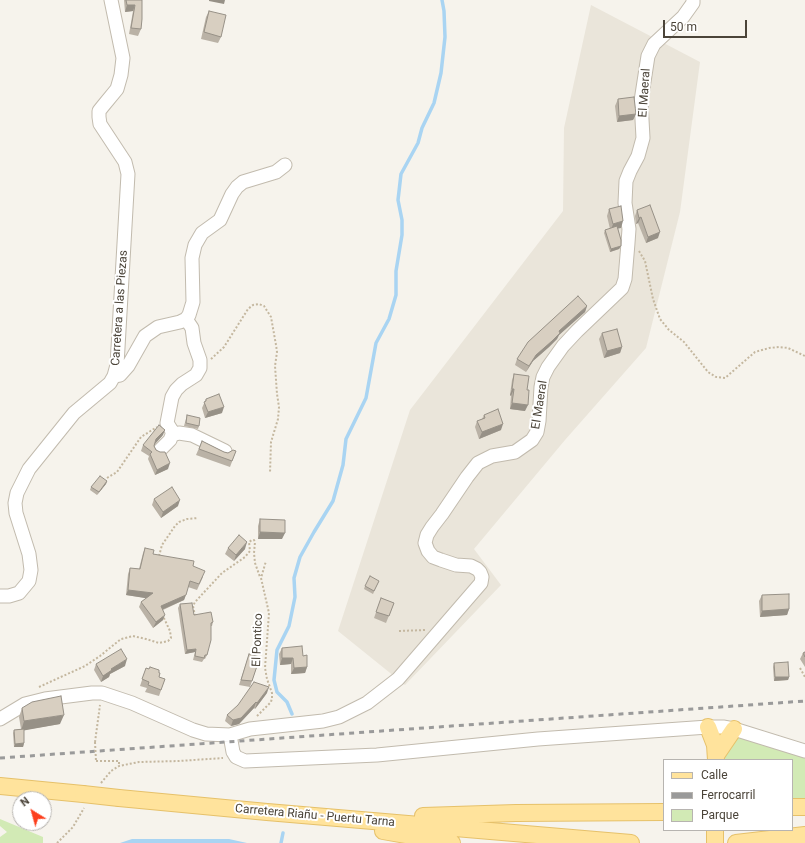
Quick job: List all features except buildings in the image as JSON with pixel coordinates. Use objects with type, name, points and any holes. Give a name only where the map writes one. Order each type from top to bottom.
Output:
[{"type":"main road","points":[[708,727],[715,745],[716,757]]},
{"type":"main road","points":[[716,757],[734,729]]},
{"type":"main road","name":"Carretera Riañu - Puertu Tarna","points":[[0,786],[85,799],[119,798],[631,843]]},
{"type":"main road","points":[[793,807],[805,807]]},
{"type":"main road","points":[[369,821],[408,817],[516,813],[663,812]]},
{"type":"main road","points":[[329,817],[380,831],[452,843]]},
{"type":"main road","points":[[715,831],[715,843]]},
{"type":"main road","points":[[736,843],[805,835]]},
{"type":"street","name":"Carretera a las Piezas","points":[[0,596],[9,596],[19,593],[29,581],[31,570],[29,554],[17,518],[14,503],[17,493],[29,469],[74,413],[110,383],[117,365],[128,174],[125,162],[100,124],[99,117],[103,106],[117,89],[123,58],[111,0]]},
{"type":"street","name":"El Maeral","points":[[102,693],[132,703],[193,730],[206,734],[230,735],[250,729],[323,721],[339,717],[367,703],[398,679],[477,589],[481,583],[482,577],[480,572],[471,566],[456,565],[433,557],[425,543],[427,535],[467,476],[478,463],[492,456],[515,452],[532,440],[537,432],[541,387],[543,377],[548,367],[563,346],[577,331],[622,288],[625,279],[629,229],[625,203],[626,181],[642,146],[642,101],[648,56],[654,44],[683,17],[693,3],[693,0]]},
{"type":"street","points":[[114,376],[120,375],[128,366],[145,336],[158,327],[180,322],[186,319],[192,308],[193,302],[192,258],[198,238],[207,228],[220,220],[237,186],[243,182],[276,172],[285,165]]},
{"type":"street","points":[[160,450],[170,440],[172,397],[182,384],[196,375],[200,368],[200,360],[194,343],[192,328],[186,319]]},
{"type":"street","points":[[170,429],[179,433],[192,435],[224,451]]},
{"type":"street","points":[[0,719],[25,704],[45,699],[102,693]]},
{"type":"street","points":[[230,735],[233,752],[236,757],[245,761],[377,756],[538,739],[708,727],[734,729],[805,752]]},
{"type":"path","points":[[628,243],[636,247],[643,255],[653,299],[663,324],[684,342],[708,372],[716,377],[725,378],[755,352],[769,348],[788,348],[805,356]]},
{"type":"path","points":[[200,360],[206,361],[212,359],[224,347],[241,318],[253,305],[259,304],[264,306],[271,317],[277,352],[275,366],[279,408],[278,420],[271,442],[270,473]]},
{"type":"path","points":[[108,478],[117,472],[141,437],[157,427],[170,429]]},
{"type":"path","points":[[159,558],[162,545],[175,526],[179,522],[187,519],[198,518]]},
{"type":"path","points":[[195,620],[193,606],[195,602],[222,573],[250,552],[249,542],[252,540],[255,542],[255,563],[261,578]]},
{"type":"path","name":"El Pontico","points":[[256,717],[271,702],[272,698],[265,668],[269,613],[261,578],[266,561]]},
{"type":"path","points":[[35,690],[88,664],[121,639],[133,636],[159,643],[165,643],[170,638],[170,631],[161,611]]},
{"type":"path","points":[[399,631],[442,629]]},
{"type":"path","points":[[800,668],[805,677]]},
{"type":"path","points":[[102,693],[97,719],[95,742],[96,761],[119,761],[119,766]]},
{"type":"path","points":[[99,786],[111,771],[119,766],[139,762],[236,757]]},
{"type":"path","points":[[57,843],[78,821],[85,799]]},
{"type":"shaded area","points":[[591,5],[700,62],[680,212],[646,348],[565,440],[474,549],[501,585],[405,685],[338,631],[410,410],[563,211],[564,128]]},
{"type":"green space","points":[[734,729],[805,751],[805,807],[793,807],[793,759],[717,759]]},
{"type":"green space","points":[[0,819],[12,824],[12,831],[29,831],[43,837],[43,843],[0,843],[0,837],[7,832],[0,826]]},
{"type":"water","points":[[132,839],[229,839],[247,843],[120,843]]},
{"type":"waterway","points":[[292,714],[287,702],[277,692],[274,680],[277,650],[289,626],[295,597],[294,578],[300,557],[333,501],[343,465],[346,439],[366,398],[376,343],[389,319],[396,295],[396,271],[402,235],[402,220],[398,200],[401,174],[418,143],[422,128],[434,103],[441,73],[445,37],[442,0]]},
{"type":"waterway","points":[[281,843],[283,833]]},
{"type":"railway","points":[[0,758],[805,701]]}]
